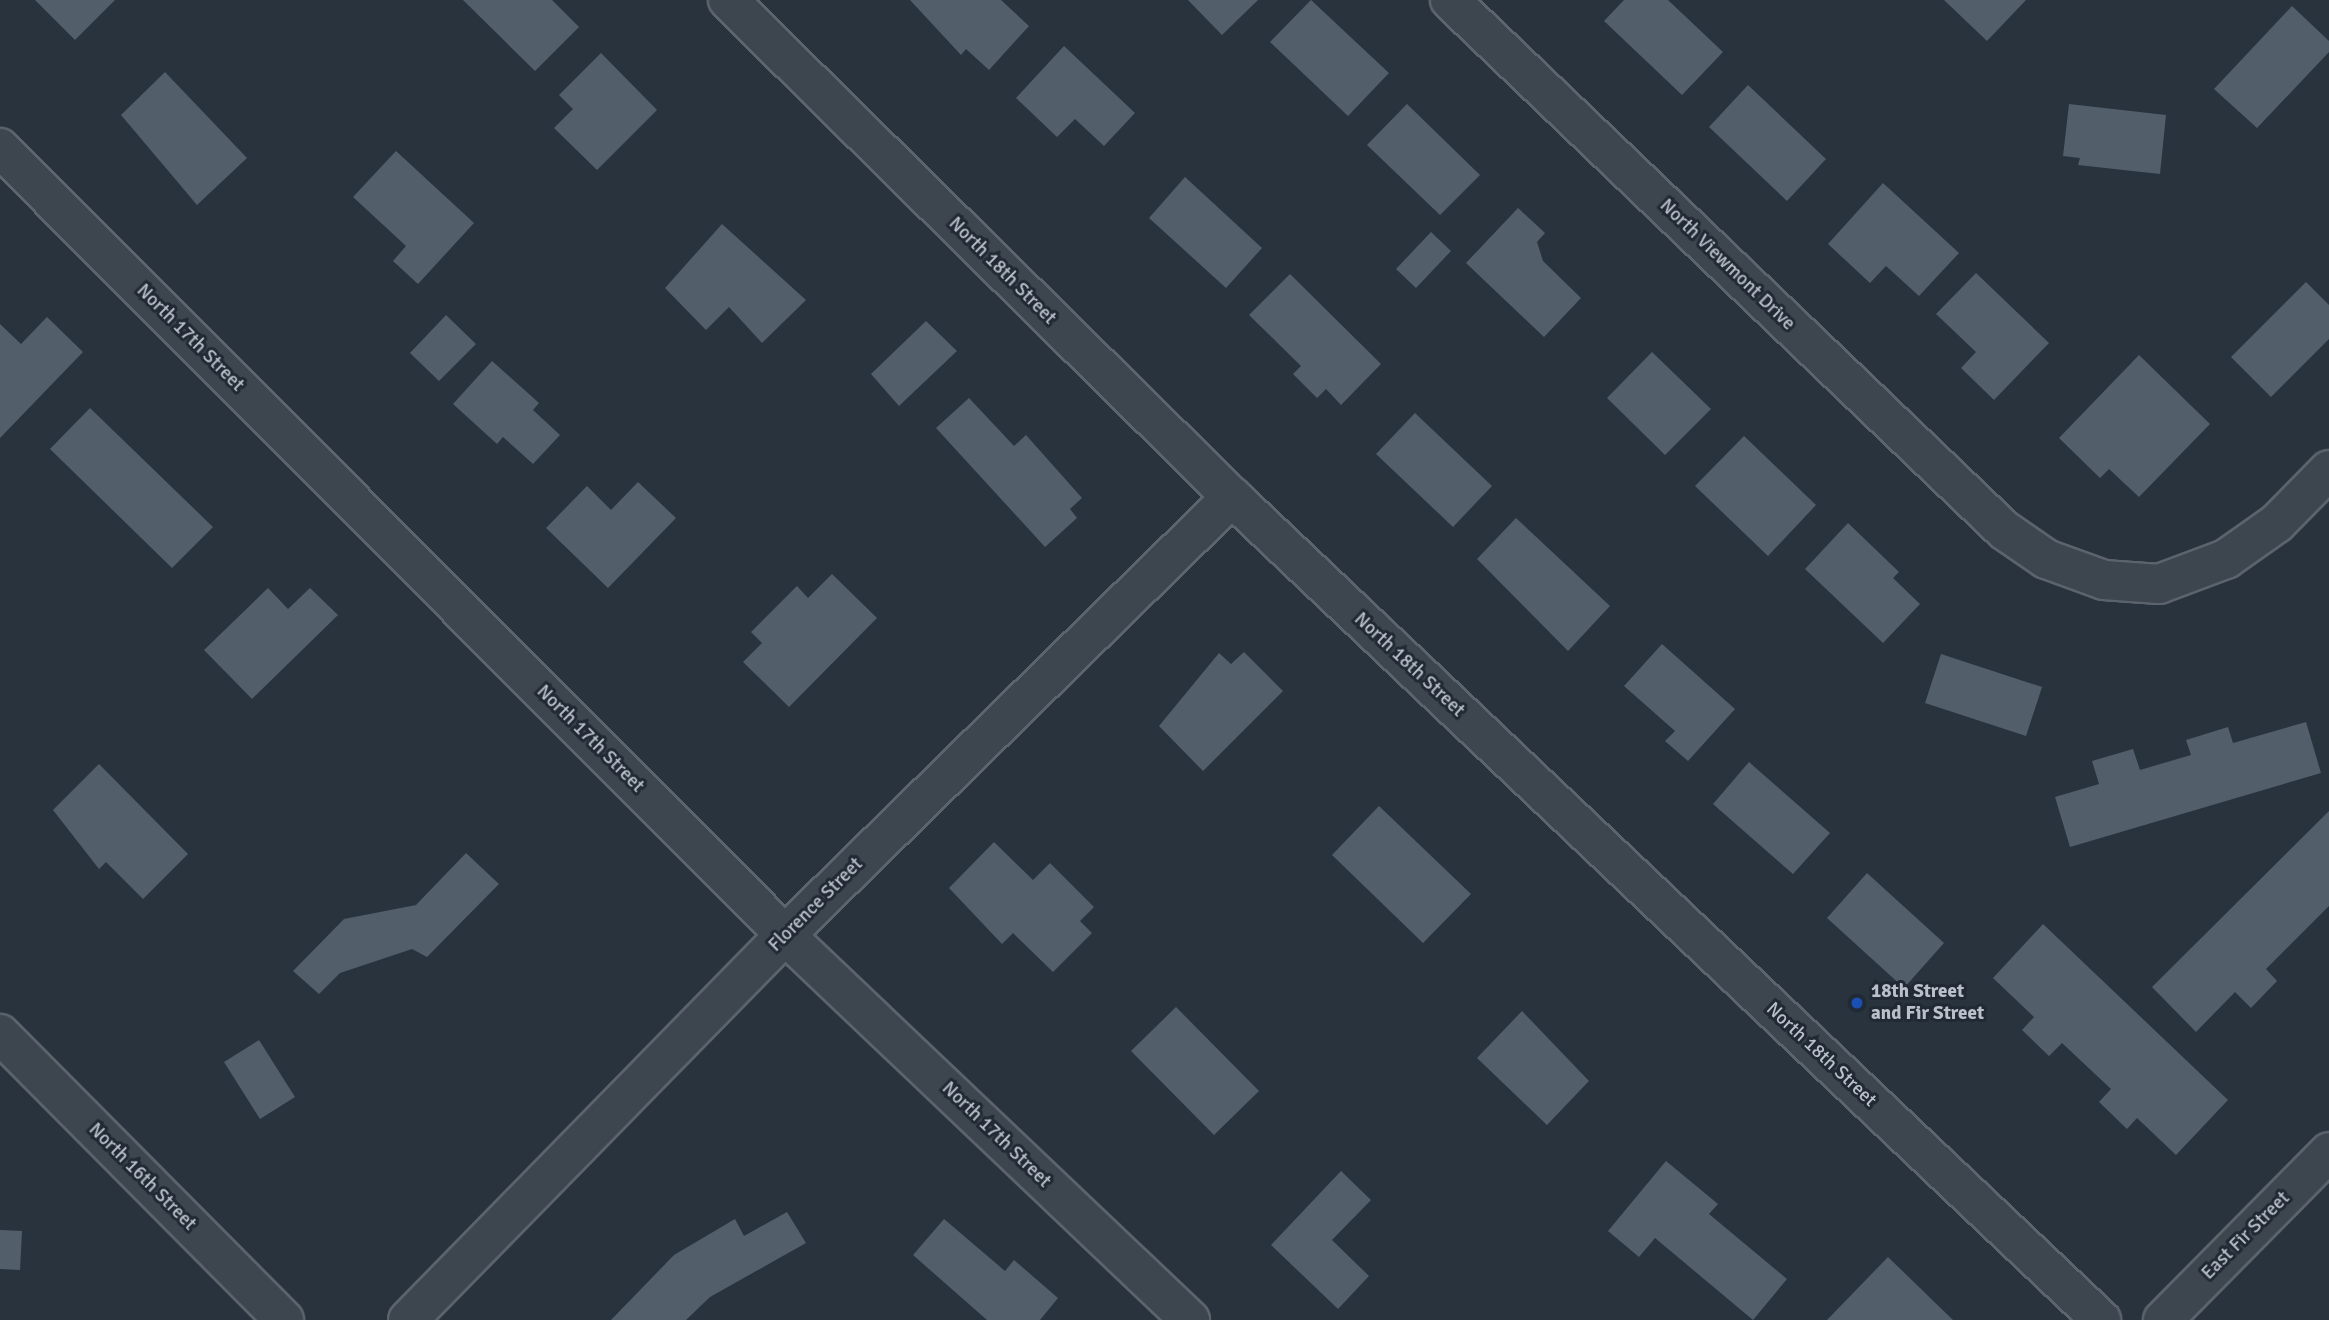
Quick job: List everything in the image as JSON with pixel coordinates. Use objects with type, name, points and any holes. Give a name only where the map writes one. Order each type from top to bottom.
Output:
[{"type":"street","name":"North Viewmont Drive","points":[[1450,0],[2004,530],[2046,558],[2104,580],[2159,584],[2226,559],[2277,523],[2329,470]]},
{"type":"street","name":"North 18th Street","points":[[742,5],[1232,497],[2101,1320]]},
{"type":"street","name":"North 17th Street","points":[[0,148],[785,935],[1190,1320]]},
{"type":"street","name":"Florence Street","points":[[408,1320],[785,935],[1232,497]]},
{"type":"street","name":"North 16th Street","points":[[0,1034],[284,1320]]},
{"type":"street","name":"East Fir Street","points":[[2163,1320],[2329,1152]]},
{"type":"building","points":[[35,0],[115,0],[75,40]]},
{"type":"building","points":[[463,0],[552,0],[579,27],[535,71]]},
{"type":"building","points":[[910,0],[1001,0],[1029,26],[989,70],[966,49],[961,55]]},
{"type":"building","points":[[1188,0],[1258,0],[1222,35]]},
{"type":"building","points":[[1311,0],[1389,73],[1348,116],[1270,42]]},
{"type":"building","points":[[1624,0],[1668,0],[1723,52],[1682,95],[1604,21]]},
{"type":"building","points":[[1944,0],[2026,0],[1987,41]]},
{"type":"building","points":[[2292,6],[2329,41],[2329,52],[2257,128],[2214,89]]},
{"type":"building","points":[[1064,46],[1135,113],[1104,146],[1075,119],[1057,137],[1016,98]]},
{"type":"building","points":[[601,53],[657,110],[597,170],[554,128],[573,109],[559,95]]},
{"type":"building","points":[[165,72],[247,158],[197,205],[121,115]]},
{"type":"building","points":[[1748,85],[1826,159],[1787,201],[1709,127]]},
{"type":"building","points":[[1407,104],[1480,175],[1440,215],[1367,145]]},
{"type":"building","points":[[2069,104],[2166,115],[2160,174],[2078,165],[2080,158],[2063,156]]},
{"type":"building","points":[[396,151],[474,223],[418,284],[393,261],[406,246],[353,197]]},
{"type":"building","points":[[1185,177],[1262,248],[1226,288],[1149,218]]},
{"type":"building","points":[[1883,183],[1959,253],[1919,296],[1886,266],[1870,283],[1828,244]]},
{"type":"building","points":[[1518,208],[1545,233],[1537,242],[1543,261],[1581,298],[1544,337],[1466,263]]},
{"type":"building","points":[[722,224],[806,300],[762,343],[729,307],[706,330],[665,288]]},
{"type":"building","points":[[1431,232],[1451,251],[1416,288],[1396,269]]},
{"type":"building","points":[[1976,273],[2049,343],[1994,400],[1961,368],[1976,352],[1936,314]]},
{"type":"building","points":[[1290,274],[1381,364],[1341,405],[1326,389],[1317,398],[1293,374],[1301,366],[1249,315]]},
{"type":"building","points":[[2306,282],[2329,305],[2329,339],[2271,397],[2231,357]]},
{"type":"building","points":[[446,315],[476,344],[439,381],[410,353]]},
{"type":"building","points":[[47,317],[83,352],[0,438],[0,324],[21,344]]},
{"type":"building","points":[[926,321],[957,351],[899,406],[871,374]]},
{"type":"building","points":[[1652,352],[1711,409],[1665,455],[1607,398]]},
{"type":"building","points":[[2139,355],[2210,424],[2139,497],[2109,469],[2100,478],[2059,438]]},
{"type":"building","points":[[492,361],[539,403],[533,410],[560,435],[533,464],[503,437],[497,444],[453,404]]},
{"type":"building","points":[[969,398],[1014,446],[1026,435],[1082,498],[1070,509],[1077,518],[1045,547],[936,428]]},
{"type":"building","points":[[90,408],[213,527],[172,568],[50,449]]},
{"type":"building","points":[[1415,413],[1492,486],[1453,527],[1376,454]]},
{"type":"building","points":[[1744,436],[1816,505],[1768,556],[1695,486]]},
{"type":"building","points":[[638,482],[676,518],[608,588],[546,528],[587,486],[611,510]]},
{"type":"building","points":[[1516,518],[1610,606],[1568,651],[1477,559]]},
{"type":"building","points":[[1848,523],[1899,572],[1893,578],[1920,604],[1883,643],[1805,569]]},
{"type":"building","points":[[832,574],[877,618],[789,707],[743,662],[762,643],[751,632],[797,586],[808,598]]},
{"type":"building","points":[[268,588],[288,609],[310,588],[338,615],[252,699],[204,650]]},
{"type":"building","points":[[1662,644],[1735,709],[1688,761],[1665,741],[1675,731],[1624,686]]},
{"type":"building","points":[[1244,652],[1283,691],[1203,771],[1159,726],[1219,653],[1231,664]]},
{"type":"building","points":[[1941,654],[2042,687],[2026,736],[1925,703]]},
{"type":"building","points":[[2306,722],[2321,773],[2070,847],[2055,797],[2099,784],[2092,761],[2133,749],[2140,770],[2191,755],[2186,740],[2228,727],[2233,743]]},
{"type":"building","points":[[1749,762],[1830,833],[1793,874],[1713,804]]},
{"type":"building","points":[[99,764],[188,854],[143,899],[106,862],[99,869],[53,810]]},
{"type":"building","points":[[1379,806],[1471,894],[1423,943],[1332,855]]},
{"type":"building","points":[[2329,811],[2329,906],[2266,969],[2277,981],[2251,1008],[2235,992],[2196,1032],[2152,987]]},
{"type":"building","points":[[994,842],[1033,880],[1050,863],[1094,907],[1080,921],[1092,933],[1053,972],[1013,933],[1002,944],[949,888]]},
{"type":"building","points":[[466,853],[499,884],[427,957],[412,949],[340,973],[319,994],[293,971],[344,919],[416,905]]},
{"type":"building","points":[[1867,873],[1944,943],[1904,988],[1827,918]]},
{"type":"building","points":[[2043,924],[2228,1100],[2176,1155],[2137,1118],[2127,1129],[2099,1102],[2111,1089],[2062,1043],[2049,1056],[2022,1030],[2034,1017],[1993,978]]},
{"type":"building","points":[[1176,1007],[1259,1091],[1214,1135],[1131,1051]]},
{"type":"building","points":[[1522,1011],[1589,1081],[1547,1125],[1477,1058]]},
{"type":"building","points":[[259,1040],[295,1097],[260,1119],[224,1062]]},
{"type":"building","points":[[1666,1161],[1718,1204],[1709,1214],[1787,1279],[1753,1320],[1655,1238],[1639,1257],[1608,1231]]},
{"type":"building","points":[[1341,1171],[1371,1200],[1332,1240],[1369,1276],[1338,1309],[1271,1245]]},
{"type":"building","points":[[787,1212],[806,1243],[710,1297],[686,1320],[611,1320],[674,1255],[735,1219],[744,1236]]},
{"type":"building","points":[[944,1219],[1005,1271],[1014,1260],[1058,1298],[1040,1320],[987,1320],[913,1255]]},
{"type":"building","points":[[0,1230],[22,1231],[20,1270],[0,1269]]},
{"type":"building","points":[[1888,1257],[1953,1320],[1827,1320]]},
{"type":"place","name":"18th Street and Fir Street","points":[[1857,1003]]}]
